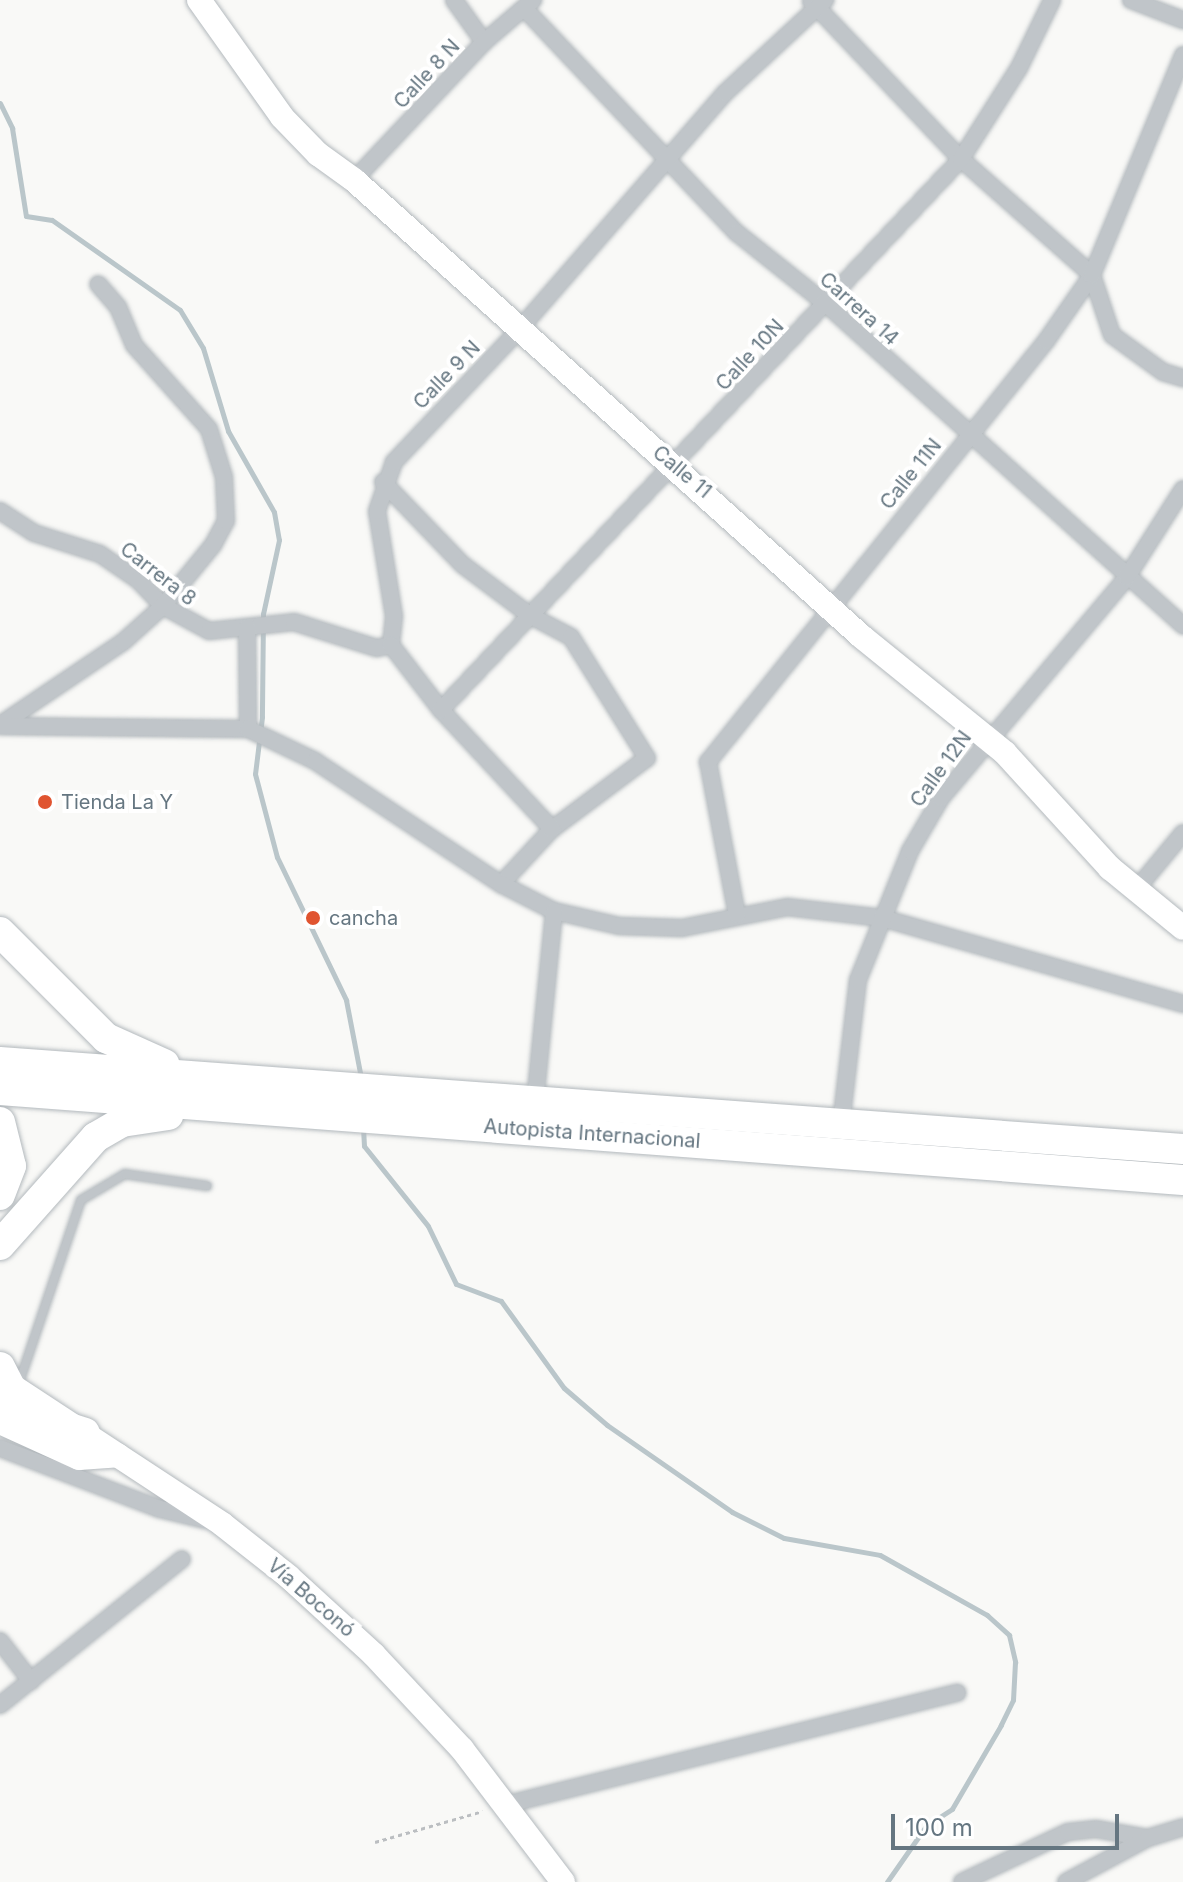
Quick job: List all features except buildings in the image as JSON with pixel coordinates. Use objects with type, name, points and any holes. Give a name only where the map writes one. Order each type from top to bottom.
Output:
[{"type":"highway","points":[[0,932],[113,1044],[142,1058],[216,1079]]},
{"type":"highway","name":"Autopista Internacional","points":[[0,1062],[1183,1149]]},
{"type":"highway","name":"Autopista Internacional","points":[[0,1090],[257,1107],[1183,1180]]},
{"type":"highway","points":[[0,1245],[89,1144],[113,1126],[143,1118],[257,1107]]},
{"type":"highway","points":[[0,1122],[11,1157],[0,1195]]},
{"type":"highway","points":[[5,1385],[85,1433]]},
{"type":"street","name":"Calle 11","points":[[199,0],[282,117],[318,154],[354,180],[518,331],[674,465],[829,607],[989,739],[1135,891],[1183,928]]},
{"type":"street","points":[[454,0],[484,42]]},
{"type":"street","name":"Calle 10N","points":[[441,710],[961,159],[1019,68],[1052,0]]},
{"type":"street","points":[[1131,0],[1183,20]]},
{"type":"street","points":[[817,2],[961,159],[1092,275],[1112,335],[1163,372],[1183,378]]},
{"type":"street","name":"Calle 9 N","points":[[383,482],[442,408],[518,331],[666,157],[817,2]]},
{"type":"street","name":"Calle 8 N","points":[[354,180],[484,42],[528,4]]},
{"type":"street","name":"Carrera 14","points":[[528,4],[737,233],[825,303],[968,435],[1183,625]]},
{"type":"street","name":"Calle 11N","points":[[737,915],[708,762],[1092,275],[1183,55]]},
{"type":"street","points":[[0,725],[123,642],[163,606],[213,545],[226,521],[224,477],[209,429],[134,345],[118,307],[98,284]]},
{"type":"street","points":[[383,482],[463,565],[531,616],[571,637],[647,758],[552,829],[501,884]]},
{"type":"street","points":[[383,482],[377,511],[394,616],[391,645],[441,710],[552,829]]},
{"type":"street","name":"Calle 12N","points":[[841,1124],[858,980],[882,918],[941,798],[1127,577],[1183,489]]},
{"type":"street","name":"Carrera 8","points":[[0,511],[34,533],[100,554],[138,580],[163,606],[209,631],[294,622],[377,648],[391,645]]},
{"type":"street","points":[[247,627],[248,729]]},
{"type":"street","points":[[0,725],[248,729],[315,761],[501,884],[554,911],[619,926],[682,928],[787,907],[882,918],[1183,1004]]},
{"type":"street","points":[[1135,891],[1183,833]]},
{"type":"street","points":[[535,1102],[554,911]]},
{"type":"street","points":[[0,1422],[79,1458],[118,1455]]},
{"type":"street","name":"Vía Boconó","points":[[85,1433],[222,1524],[289,1577],[374,1655],[508,1804],[563,1882]]},
{"type":"street","points":[[0,1448],[160,1509],[222,1524]]},
{"type":"street","points":[[0,1705],[182,1559]]},
{"type":"street","points":[[0,1641],[31,1681]]},
{"type":"street","points":[[508,1804],[958,1693]]},
{"type":"street","points":[[1066,1882],[1148,1838],[1183,1827]]},
{"type":"street","points":[[962,1882],[1068,1832],[1096,1829],[1148,1838]]},
{"type":"lane","points":[[5,1385],[81,1200],[125,1174],[207,1186]]},
{"type":"path","points":[[375,1842],[475,1813]]},
{"type":"waterway","points":[[0,103],[12,128],[26,216],[52,220],[180,310],[203,348],[228,431],[274,512],[279,540],[263,614],[262,717],[255,774],[277,857],[346,1000],[361,1078]]},
{"type":"waterway","points":[[363,1127],[364,1146],[428,1226],[456,1284],[501,1301],[564,1388],[607,1425],[732,1512],[784,1538],[880,1555],[987,1615],[1009,1635],[1015,1662],[1013,1700],[1001,1725],[952,1809],[926,1826],[887,1882]]},
{"type":"place","name":"Tienda La Y","points":[[45,802]]},
{"type":"place","name":"cancha","points":[[313,918]]}]
